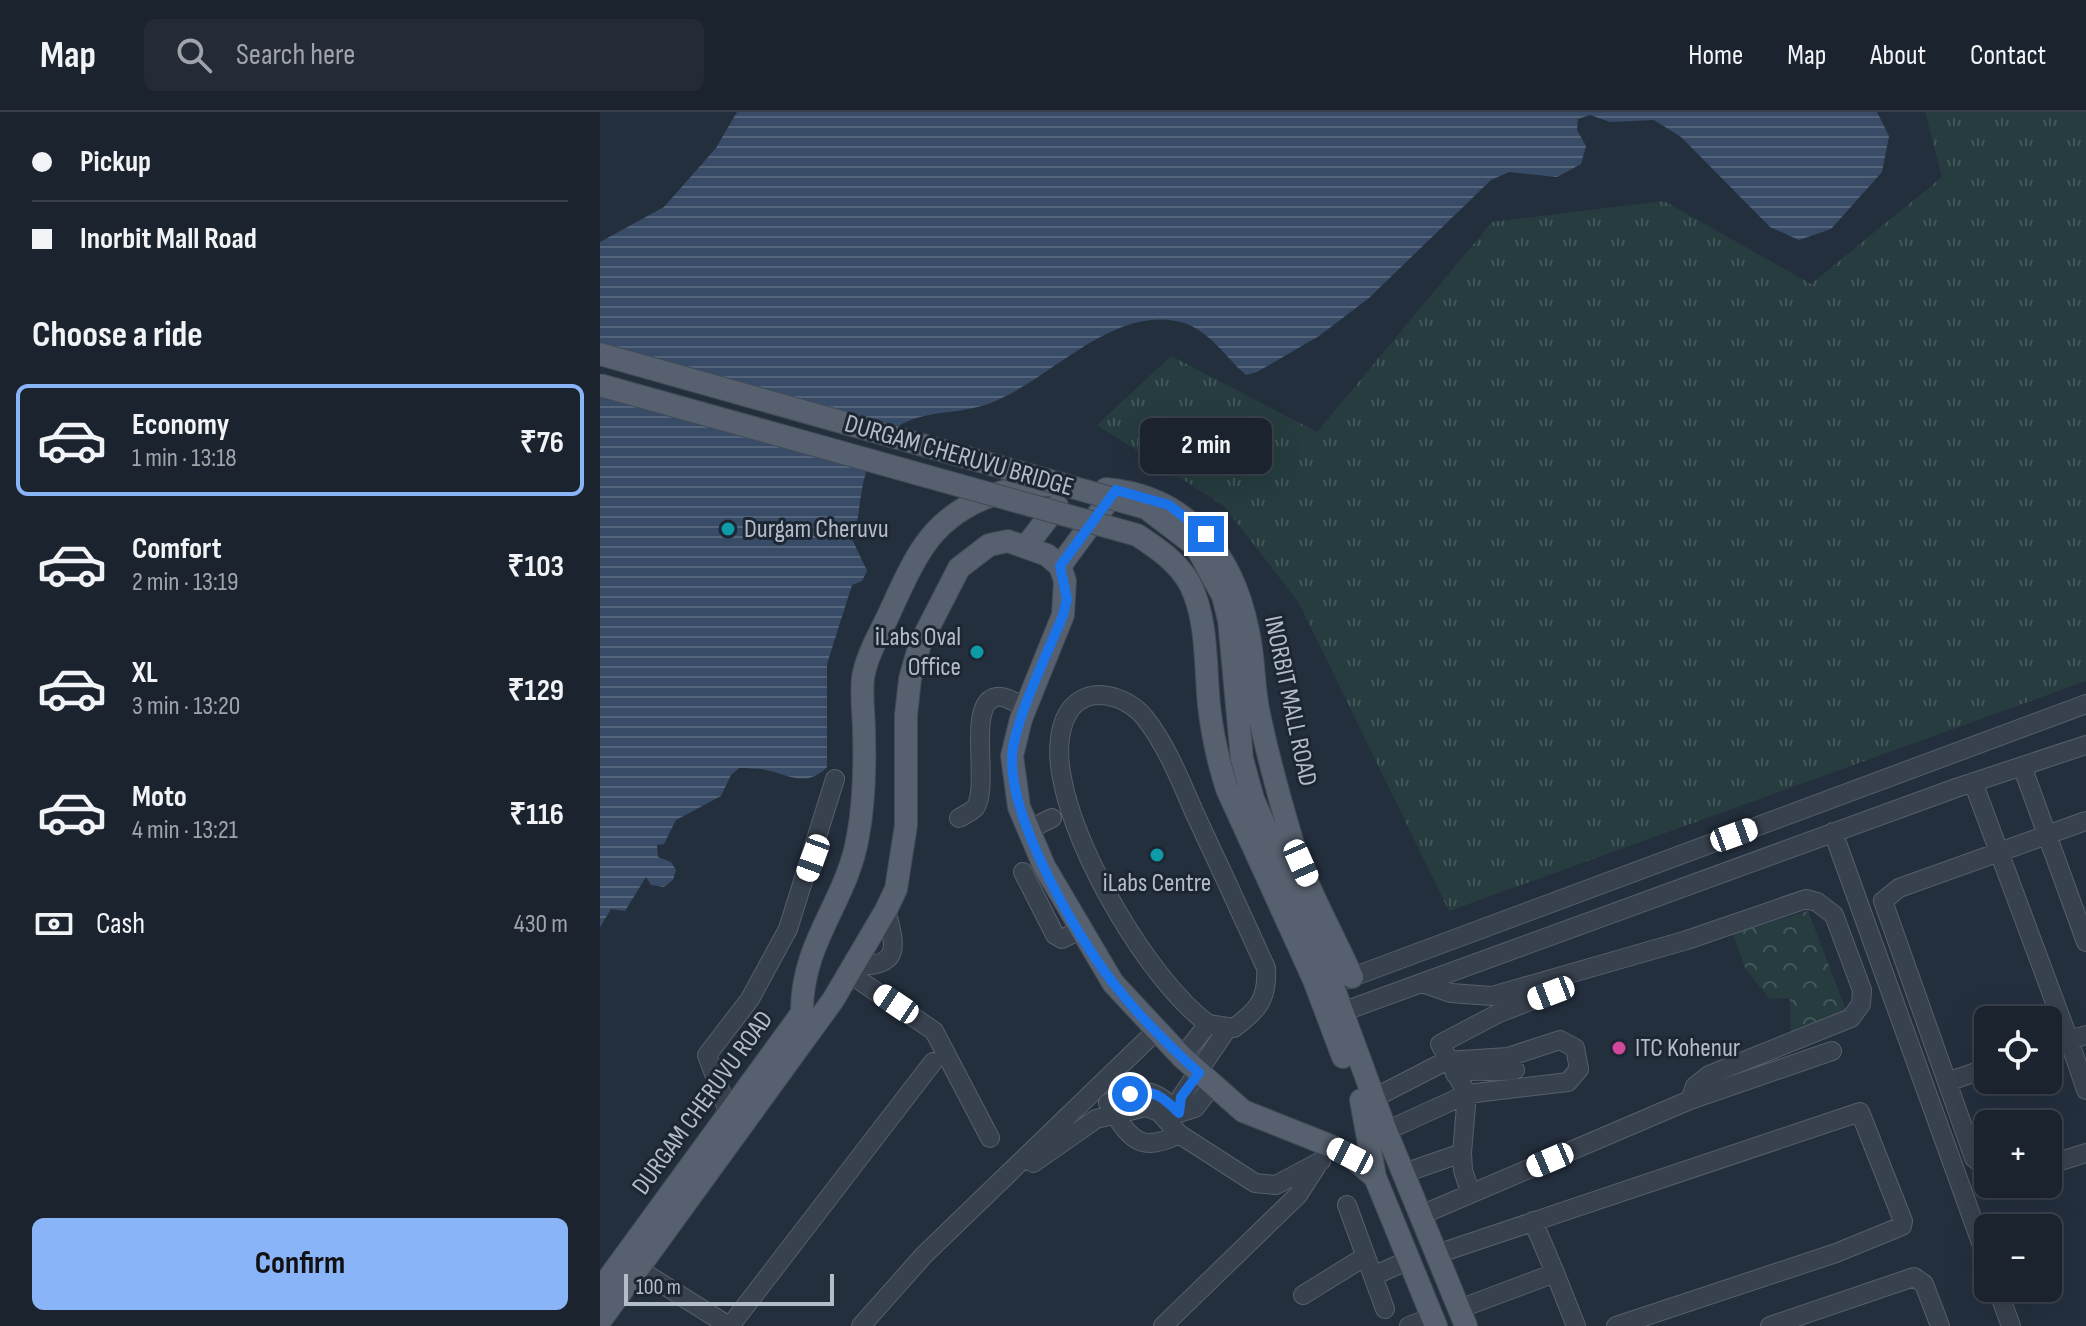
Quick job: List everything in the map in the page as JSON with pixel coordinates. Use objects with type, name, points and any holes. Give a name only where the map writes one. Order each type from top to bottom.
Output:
[{"type":"main road","name":"DURGAM CHERUVU BRIDGE","points":[[600,354],[1146,508],[1196,546],[1223,596],[1229,620],[1242,759],[1253,799],[1342,981],[1342,1012],[1374,1098]]},
{"type":"main road","name":"DURGAM CHERUVU BRIDGE","points":[[600,385],[1137,535],[1173,562],[1190,584],[1199,611],[1217,758],[1227,789],[1314,980],[1362,1101],[1375,1177]]},
{"type":"main road","name":"DURGAM CHERUVU ROAD","points":[[600,1321],[630,1264],[729,1114],[802,1013],[802,987],[809,957],[849,870],[858,835],[865,751],[863,677],[925,543],[949,520],[997,490],[1053,485],[1116,490]]},
{"type":"main road","points":[[1060,566],[1116,490]]},
{"type":"main road","name":"INORBIT MALL ROAD","points":[[1116,490],[1169,505],[1188,518],[1206,534],[1237,589],[1249,632],[1258,708],[1294,847],[1342,981]]},
{"type":"main road","points":[[1057,506],[1027,545],[1060,566],[1067,599],[1026,708],[1012,756],[1014,784],[1028,830],[1080,930],[1113,983],[1156,1031],[1243,1111],[1326,1154],[1350,1156],[1375,1177],[1434,1322]]},
{"type":"main road","name":"DURGAM CHERUVU ROAD","points":[[600,1290],[630,1264],[852,970],[896,889],[906,825],[906,715],[910,679],[920,644],[945,591],[959,568],[974,553],[989,545],[1008,541],[1027,545]]},
{"type":"main road","points":[[1374,1098],[1463,1318]]},
{"type":"street","points":[[861,1326],[924,1255],[1011,1175],[1112,1108],[1148,1090],[1159,1094],[1179,1113],[1195,1108],[1227,1029],[1256,1011],[1264,1000],[1268,988],[1266,968],[1187,796],[1144,716],[1119,697],[1104,694],[1084,700],[1068,712],[1059,740],[1061,776],[1069,808],[1120,915],[1175,994],[1208,1024],[1227,1029]]},
{"type":"street","points":[[959,818],[974,808],[980,795],[980,729],[985,706],[993,698],[1001,696],[1026,708]]},
{"type":"street","points":[[1342,981],[2086,704]]},
{"type":"street","points":[[1342,1012],[1833,832],[2086,745]]},
{"type":"street","points":[[2022,766],[2086,942]]},
{"type":"street","points":[[729,1114],[707,1055],[750,999],[788,929],[835,779]]},
{"type":"street","points":[[1973,782],[2078,1038],[2086,1090]]},
{"type":"street","points":[[1028,830],[1052,818]]},
{"type":"street","points":[[1974,1158],[1883,901],[1899,888],[2086,821]]},
{"type":"street","points":[[1833,832],[1974,1223]]},
{"type":"street","points":[[1023,872],[1055,935],[1062,939],[1080,930]]},
{"type":"street","points":[[1374,1098],[1442,1057],[1495,1004],[1794,901],[1817,902],[1834,915],[1862,990],[1861,1004],[1851,1018],[1709,1075],[1695,1086],[1690,1100]]},
{"type":"street","points":[[1687,940],[1693,930],[1706,922],[1767,902]]},
{"type":"street","points":[[852,970],[934,1031],[990,1138]]},
{"type":"street","points":[[1422,983],[1495,1004],[1577,983]]},
{"type":"street","points":[[1182,1057],[1208,1024]]},
{"type":"street","points":[[947,1251],[955,1232],[1156,1031]]},
{"type":"street","points":[[1386,1131],[1467,1094],[1568,1082],[1579,1069],[1575,1048],[1560,1040],[1508,1057],[1442,1057]]},
{"type":"street","points":[[1421,1215],[1690,1100],[1832,1051]]},
{"type":"street","points":[[1442,1057],[1469,1070],[1496,1074],[1515,1070]]},
{"type":"street","points":[[1442,1057],[1467,1094],[1462,1153],[1470,1192]]},
{"type":"street","points":[[630,1264],[730,1326],[933,1062]]},
{"type":"street","points":[[1947,1082],[1974,1073]]},
{"type":"street","points":[[1112,1108],[1146,1107],[1159,1112],[1179,1134],[1255,1183],[1282,1183],[1326,1154]]},
{"type":"street","points":[[1112,1108],[1124,1129],[1141,1142],[1161,1144],[1179,1134]]},
{"type":"street","points":[[1437,1254],[1856,1111],[1861,1113],[1903,1221],[1900,1228],[1616,1326]]},
{"type":"street","points":[[1404,1173],[1462,1153]]},
{"type":"street","points":[[2062,1161],[2086,1153]]},
{"type":"street","points":[[1163,1326],[1298,1195],[1326,1154]]},
{"type":"street","points":[[1347,1205],[1385,1309]]},
{"type":"street","points":[[1533,1221],[1576,1326]]},
{"type":"street","points":[[1303,1295],[1366,1256]]},
{"type":"street","points":[[1373,1276],[1409,1260]]},
{"type":"street","points":[[1463,1318],[1555,1273]]},
{"type":"street","points":[[1770,1326],[1914,1277],[1924,1284],[1940,1326]]},
{"type":"street","points":[[2002,1302],[2011,1326]]},
{"type":"street","points":[[1409,1326],[1434,1322]]},
{"type":"green space","points":[[1925,112],[2086,112],[2086,681],[1449,911],[1299,603],[1224,506],[1097,425],[1171,356],[1317,432],[1492,222],[1664,201],[1811,284],[1942,177]]},
{"type":"green space","points":[[1808,911],[1850,1020],[1791,1042],[1790,998],[1770,999],[1746,970],[1733,934]]},
{"type":"water","name":"Durgam Cheruvu","points":[[737,112],[1877,112],[1889,136],[1882,172],[1831,229],[1799,240],[1770,227],[1681,137],[1654,120],[1610,122],[1590,115],[1578,119],[1577,130],[1586,146],[1581,164],[1557,177],[1509,172],[1491,180],[1369,298],[1319,336],[1257,372],[1246,375],[1206,335],[1187,324],[1150,320],[1125,326],[1101,337],[1008,395],[985,405],[916,418],[903,424],[880,443],[865,477],[853,541],[867,571],[862,581],[852,585],[827,664],[827,767],[805,778],[763,769],[739,768],[731,775],[721,796],[676,820],[664,844],[657,845],[658,857],[671,862],[676,870],[673,880],[664,887],[651,885],[646,877],[625,911],[611,909],[600,927],[600,242],[664,207],[716,148]]},
{"type":"pier","points":[[600,345],[894,434],[882,446],[872,468],[600,394]]},
{"type":"place","name":"Durgam Cheruvu","points":[[728,529]]},
{"type":"place","name":"iLabs Oval Office","points":[[977,652]]},
{"type":"place","name":"iLabs Centre","points":[[1157,855]]},
{"type":"place","name":"ITC Kohenur","points":[[1619,1048]]},
{"type":"route","points":[[1130,1094],[1148,1090],[1159,1094],[1179,1113],[1181,1097],[1199,1073],[1113,983],[1092,951],[1044,866],[1028,830],[1014,784],[1012,756],[1021,719],[1063,615],[1067,599],[1060,566],[1116,490],[1140,494],[1169,505],[1206,534]]}]
